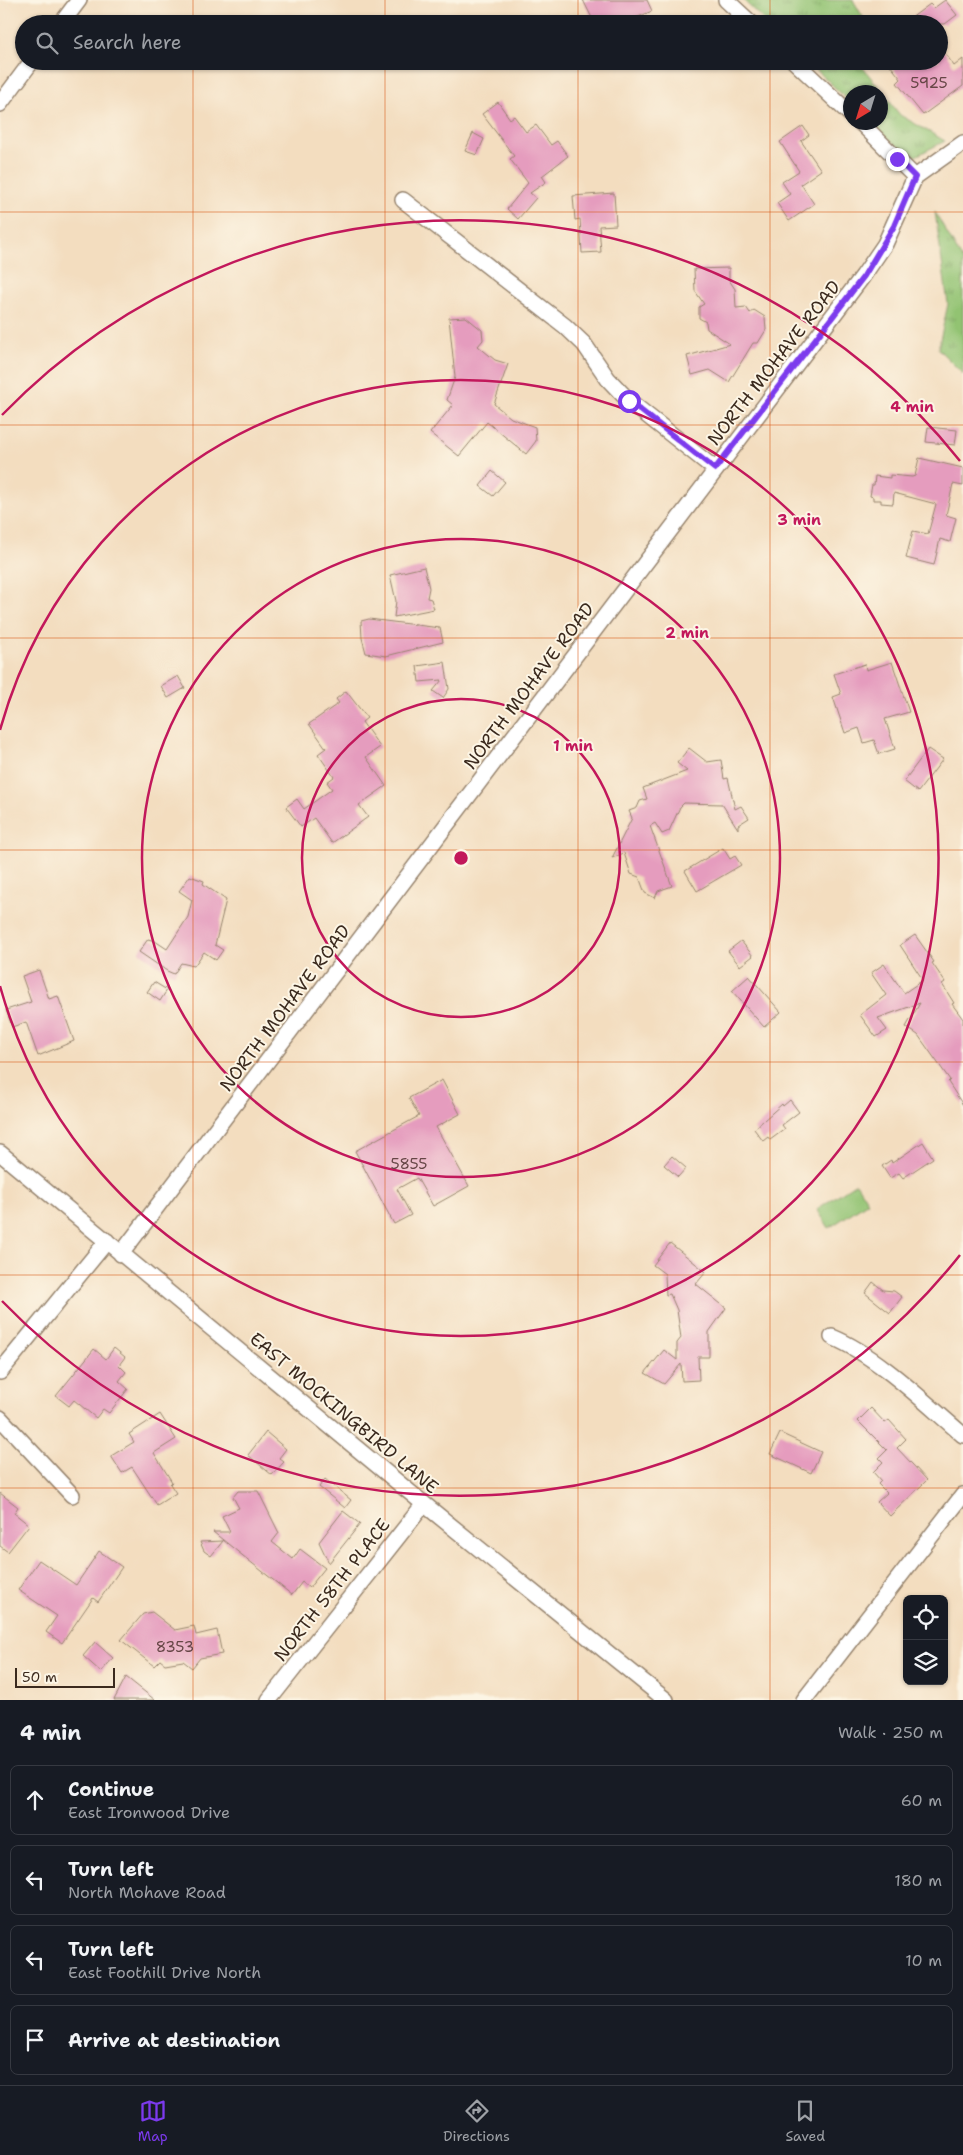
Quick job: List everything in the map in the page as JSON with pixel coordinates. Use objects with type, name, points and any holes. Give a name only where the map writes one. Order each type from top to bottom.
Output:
[{"type":"street","points":[[68,15],[79,0]]},
{"type":"street","points":[[726,0],[742,15]]},
{"type":"street","points":[[0,104],[25,70]]},
{"type":"street","points":[[804,70],[843,107]]},
{"type":"street","points":[[868,130],[915,177],[963,143]]},
{"type":"street","name":"NORTH MOHAVE ROAD","points":[[121,1254],[672,530],[715,469],[864,276],[888,238],[915,177]]},
{"type":"street","points":[[403,200],[565,326],[584,344],[608,379],[629,401],[715,469]]},
{"type":"street","name":"EAST MOCKINGBIRD LANE","points":[[0,1153],[424,1504],[666,1700]]},
{"type":"street","points":[[0,1372],[106,1241]]},
{"type":"street","points":[[832,1337],[854,1348],[887,1371],[963,1435]]},
{"type":"street","points":[[0,1418],[72,1495]]},
{"type":"street","points":[[804,1700],[963,1494]]},
{"type":"street","name":"NORTH 58TH PLACE","points":[[269,1700],[424,1504]]},
{"type":"green space","points":[[743,0],[853,0],[862,15],[759,15]]},
{"type":"green space","points":[[816,70],[865,70],[877,85],[843,85],[843,95]]},
{"type":"green space","points":[[888,100],[900,115],[945,141],[910,159],[879,130],[888,130]]},
{"type":"green space","points":[[935,212],[963,261],[963,374],[938,349],[948,304]]},
{"type":"green space","points":[[856,1183],[868,1202],[829,1228],[817,1209]]},
{"type":"building","points":[[583,0],[647,0],[652,11],[643,15],[590,15]]},
{"type":"building","points":[[945,0],[957,15],[948,22],[948,15],[915,15],[930,4],[934,8]]},
{"type":"building","points":[[948,57],[954,66],[963,59],[963,86],[923,115],[897,83],[901,79],[894,70],[948,70]]},
{"type":"building","points":[[498,102],[510,119],[514,116],[526,132],[536,125],[551,145],[557,141],[568,156],[542,176],[546,182],[530,193],[536,198],[518,219],[507,209],[528,183],[510,159],[514,156],[482,114]]},
{"type":"building","points":[[803,126],[809,135],[801,141],[821,170],[801,184],[814,204],[789,221],[777,203],[790,194],[782,182],[799,171],[780,142]]},
{"type":"building","points":[[473,133],[484,139],[477,155],[465,151]]},
{"type":"building","points":[[614,193],[616,225],[599,226],[601,252],[582,253],[580,219],[575,220],[573,196]]},
{"type":"building","points":[[729,268],[729,280],[735,289],[736,308],[746,307],[750,313],[754,310],[765,317],[766,330],[758,343],[753,343],[729,382],[710,370],[692,375],[687,356],[730,344],[707,329],[706,322],[699,318],[699,307],[704,304],[695,291],[694,269]]},
{"type":"building","points":[[466,317],[482,330],[483,340],[478,346],[495,360],[508,364],[494,404],[511,418],[535,427],[536,441],[526,454],[487,422],[459,456],[430,433],[453,405],[447,400],[455,377],[449,318]]},
{"type":"building","points":[[928,427],[957,430],[955,445],[926,442]]},
{"type":"building","points":[[919,458],[963,468],[963,486],[953,484],[946,515],[956,518],[950,542],[940,539],[934,565],[906,558],[913,531],[928,534],[936,504],[894,493],[893,504],[881,503],[881,500],[873,500],[873,497],[870,496],[875,476],[890,478],[890,475],[915,476]]},
{"type":"building","points":[[492,471],[505,482],[493,496],[480,486]]},
{"type":"building","points":[[424,567],[429,588],[427,598],[431,599],[434,609],[394,617],[396,601],[390,575]]},
{"type":"building","points":[[369,619],[440,628],[443,642],[386,656],[366,653],[362,638],[361,621]]},
{"type":"building","points":[[445,662],[449,689],[443,698],[433,691],[442,680],[419,682],[417,666]]},
{"type":"building","points":[[892,662],[909,712],[885,719],[895,749],[879,754],[874,740],[864,743],[859,728],[845,733],[833,697],[841,694],[834,674],[865,664],[866,670]]},
{"type":"building","points":[[178,676],[185,688],[168,698],[161,686]]},
{"type":"building","points":[[346,691],[367,718],[362,722],[380,747],[366,757],[386,786],[359,805],[368,817],[332,843],[314,818],[301,827],[286,807],[297,799],[304,809],[332,789],[327,782],[334,777],[318,754],[326,748],[309,724],[339,703],[336,699]]},
{"type":"building","points":[[689,748],[707,762],[721,760],[724,779],[728,778],[735,809],[741,806],[749,818],[738,825],[738,829],[722,804],[684,803],[680,807],[669,831],[662,834],[655,823],[650,826],[672,886],[658,891],[655,898],[645,893],[639,877],[631,874],[624,853],[612,858],[632,818],[629,811],[637,808],[640,801],[647,799],[643,788],[687,771],[677,763]]},
{"type":"building","points":[[928,749],[943,759],[918,792],[904,781]]},
{"type":"building","points":[[723,848],[730,859],[735,856],[741,865],[697,891],[685,871]]},
{"type":"building","points":[[190,876],[204,881],[203,884],[226,900],[215,945],[223,950],[216,960],[204,952],[194,966],[181,963],[174,974],[139,952],[148,939],[167,949],[188,917],[192,900],[179,891]]},
{"type":"building","points":[[915,935],[934,962],[932,963],[945,982],[942,984],[954,1003],[952,1004],[963,1019],[963,1105],[948,1082],[950,1080],[918,1035],[906,1027],[920,1003],[878,1018],[887,1030],[876,1037],[860,1015],[886,995],[871,973],[884,964],[904,993],[923,980],[900,945]]},
{"type":"building","points":[[741,941],[753,956],[740,966],[728,951]]},
{"type":"building","points":[[39,970],[49,999],[58,996],[74,1041],[38,1056],[26,1022],[12,1027],[6,1010],[31,1002],[22,976]]},
{"type":"building","points":[[749,976],[781,1012],[764,1027],[732,991]]},
{"type":"building","points":[[154,982],[167,990],[160,1001],[147,992]]},
{"type":"building","points":[[442,1080],[460,1114],[436,1127],[469,1186],[433,1206],[417,1178],[397,1189],[411,1215],[394,1224],[355,1151],[419,1116],[409,1098]]},
{"type":"building","points":[[790,1100],[799,1112],[782,1125],[785,1129],[770,1140],[768,1137],[763,1141],[754,1129],[782,1104],[783,1106]]},
{"type":"building","points":[[923,1142],[933,1158],[903,1178],[899,1173],[890,1178],[882,1166],[891,1160],[892,1163]]},
{"type":"building","points":[[672,1156],[686,1168],[678,1177],[664,1165]]},
{"type":"building","points":[[670,1243],[706,1272],[696,1284],[726,1308],[709,1332],[709,1357],[698,1357],[699,1380],[682,1381],[681,1364],[664,1384],[645,1373],[664,1350],[677,1360],[677,1343],[681,1338],[677,1310],[670,1294],[666,1295],[665,1274],[653,1265]]},
{"type":"building","points":[[873,1282],[883,1290],[894,1291],[902,1297],[890,1313],[865,1293]]},
{"type":"building","points":[[114,1348],[125,1357],[119,1365],[126,1372],[119,1381],[128,1389],[109,1413],[103,1409],[96,1418],[74,1400],[69,1406],[56,1396],[94,1349],[106,1359]]},
{"type":"building","points":[[871,1408],[885,1423],[889,1420],[906,1439],[897,1448],[927,1480],[890,1516],[877,1502],[887,1493],[878,1484],[881,1481],[873,1472],[883,1462],[879,1458],[887,1450],[858,1421]]},
{"type":"building","points":[[160,1414],[176,1439],[154,1453],[172,1482],[170,1484],[176,1493],[157,1505],[132,1467],[122,1473],[111,1456],[134,1442],[129,1434]]},
{"type":"building","points":[[266,1432],[286,1449],[279,1458],[284,1462],[272,1475],[248,1455]]},
{"type":"building","points":[[780,1433],[821,1452],[811,1473],[770,1454]]},
{"type":"building","points":[[325,1479],[351,1500],[345,1508],[319,1487]]},
{"type":"building","points":[[238,1491],[258,1491],[279,1533],[272,1542],[293,1559],[300,1549],[325,1568],[309,1588],[302,1582],[292,1595],[213,1532],[230,1532],[222,1516],[239,1508],[233,1497]]},
{"type":"building","points":[[0,1493],[18,1507],[14,1513],[29,1525],[8,1552],[0,1546]]},
{"type":"building","points":[[343,1511],[360,1524],[329,1563],[319,1542]]},
{"type":"building","points":[[223,1541],[211,1556],[204,1551],[200,1542]]},
{"type":"building","points":[[99,1551],[122,1567],[98,1602],[93,1598],[62,1643],[46,1632],[57,1616],[18,1590],[39,1560],[76,1585]]},
{"type":"building","points":[[152,1612],[175,1630],[194,1626],[196,1635],[217,1630],[222,1654],[200,1658],[192,1668],[183,1661],[165,1664],[160,1660],[154,1666],[121,1640],[143,1614]]},
{"type":"building","points":[[95,1642],[113,1658],[101,1672],[83,1656]]},
{"type":"building","points":[[126,1677],[155,1700],[114,1700]]},
{"type":"route","points":[[629,401],[715,469],[864,276],[885,244],[915,177],[897,159]]}]
